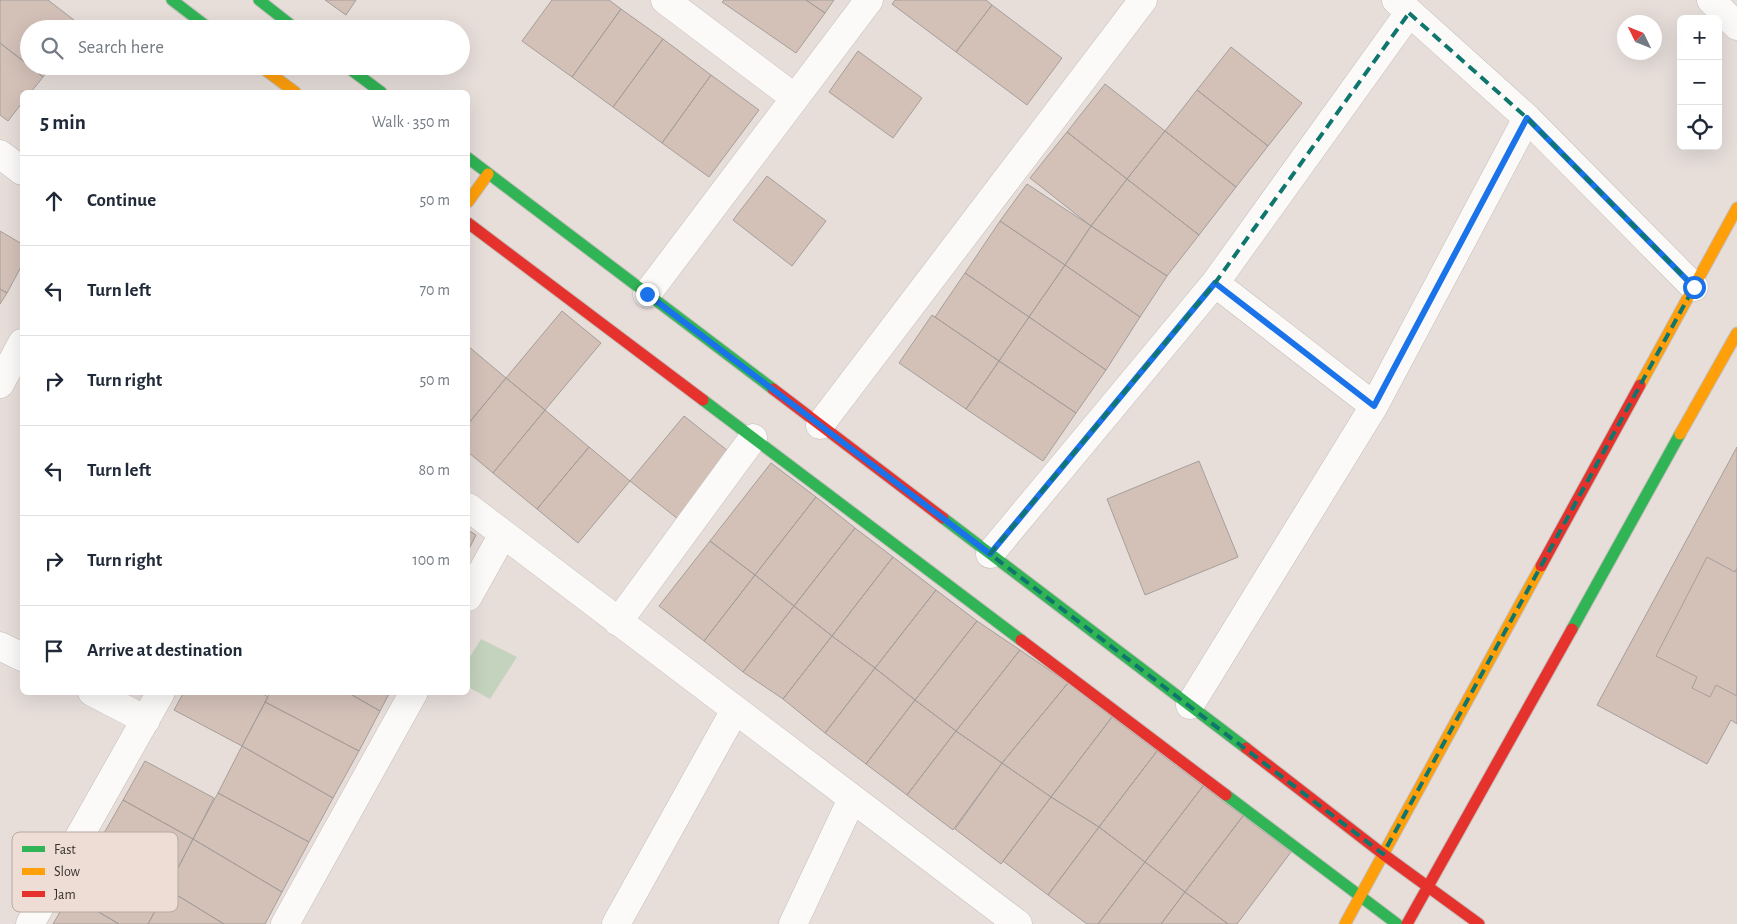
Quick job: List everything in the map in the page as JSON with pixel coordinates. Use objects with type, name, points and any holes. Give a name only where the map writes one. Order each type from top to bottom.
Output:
[{"type":"street","points":[[172,0],[198,20]]},
{"type":"street","points":[[258,0],[284,20]]},
{"type":"street","points":[[664,0],[795,98]]},
{"type":"street","points":[[647,294],[869,0]]},
{"type":"street","points":[[820,425],[1142,0]]},
{"type":"street","points":[[1710,0],[1737,26]]},
{"type":"street","points":[[990,554],[1215,283],[1402,6],[1527,118],[1694,287]]},
{"type":"street","points":[[272,75],[292,90]]},
{"type":"street","points":[[358,75],[377,90]]},
{"type":"street","points":[[1190,705],[1374,406],[1527,118]]},
{"type":"street","points":[[0,154],[20,169]]},
{"type":"street","points":[[470,160],[1190,705],[1383,854],[1479,924]]},
{"type":"street","points":[[470,199],[488,174]]},
{"type":"street","points":[[1345,924],[1737,208]]},
{"type":"street","points":[[470,225],[1397,924]]},
{"type":"street","points":[[1215,283],[1374,406]]},
{"type":"street","points":[[1407,924],[1737,333]]},
{"type":"street","points":[[0,384],[20,347]]},
{"type":"street","points":[[618,622],[753,438]]},
{"type":"street","points":[[470,509],[1018,924]]},
{"type":"street","points":[[470,593],[503,534]]},
{"type":"street","points":[[0,646],[20,656]]},
{"type":"street","points":[[98,695],[146,720]]},
{"type":"street","points":[[82,832],[160,695]]},
{"type":"street","points":[[284,924],[412,695]]},
{"type":"street","points":[[616,924],[735,710]]},
{"type":"street","points":[[793,924],[852,799]]},
{"type":"street","points":[[30,924],[37,912]]},
{"type":"highlighted area","points":[[1409,13],[1527,118],[1694,287],[1383,854],[990,554],[1215,283]]},
{"type":"green space","points":[[481,639],[517,657],[490,699],[470,688],[470,657]]},
{"type":"building","points":[[0,0],[48,0],[74,20],[20,20],[20,58],[0,43]]},
{"type":"building","points":[[325,0],[356,0],[346,15]]},
{"type":"building","points":[[552,0],[609,0],[621,9],[572,77],[522,41]]},
{"type":"building","points":[[724,0],[806,0],[825,13],[796,53],[722,2]]},
{"type":"building","points":[[806,0],[834,0],[825,13]]},
{"type":"building","points":[[895,0],[986,0],[992,5],[956,52],[892,4]]},
{"type":"building","points":[[992,5],[1062,58],[1027,105],[956,52]]},
{"type":"building","points":[[621,9],[663,39],[613,107],[572,77]]},
{"type":"building","points":[[663,39],[711,75],[662,143],[613,107]]},
{"type":"building","points":[[0,43],[20,59],[20,75],[40,75],[43,77],[33,90],[20,90],[20,106],[8,121],[0,115]]},
{"type":"building","points":[[1231,47],[1302,103],[1268,146],[1197,90]]},
{"type":"building","points":[[858,51],[922,98],[893,138],[829,92]]},
{"type":"building","points":[[711,75],[759,110],[709,177],[662,143]]},
{"type":"building","points":[[1105,84],[1165,131],[1127,179],[1067,132]]},
{"type":"building","points":[[1197,90],[1268,146],[1236,187],[1165,131]]},
{"type":"building","points":[[1165,131],[1236,187],[1199,235],[1127,179]]},
{"type":"building","points":[[1067,132],[1127,179],[1091,226],[1030,178]]},
{"type":"building","points":[[767,176],[826,221],[792,266],[733,220]]},
{"type":"building","points":[[1127,179],[1199,235],[1167,276],[1091,226]]},
{"type":"building","points":[[1027,184],[1091,226],[1065,265],[1000,221]]},
{"type":"building","points":[[1000,221],[1065,265],[1029,317],[965,273]]},
{"type":"building","points":[[1091,226],[1167,276],[1140,317],[1065,265]]},
{"type":"building","points":[[0,231],[20,243],[20,269],[7,293],[0,289]]},
{"type":"building","points":[[1065,265],[1140,317],[1106,370],[1029,317]]},
{"type":"building","points":[[965,273],[1029,317],[999,361],[935,317]]},
{"type":"building","points":[[0,289],[7,293],[0,304]]},
{"type":"building","points":[[562,311],[601,343],[545,410],[506,378]]},
{"type":"building","points":[[932,315],[999,361],[966,409],[899,363]]},
{"type":"building","points":[[1029,317],[1106,370],[1076,413],[999,361]]},
{"type":"building","points":[[470,348],[506,378],[470,422]]},
{"type":"building","points":[[999,361],[1076,413],[1043,461],[966,409]]},
{"type":"building","points":[[506,378],[545,410],[493,473],[470,454],[470,422]]},
{"type":"building","points":[[545,410],[589,447],[537,509],[493,473]]},
{"type":"building","points":[[684,416],[733,455],[683,523],[630,481]]},
{"type":"building","points":[[589,447],[630,481],[578,543],[537,509]]},
{"type":"building","points":[[1737,447],[1737,724],[1731,720],[1707,764],[1597,705]]},
{"type":"building","points":[[1199,461],[1238,557],[1145,595],[1107,499]]},
{"type":"building","points":[[771,463],[816,497],[755,575],[710,541]]},
{"type":"building","points":[[816,497],[855,528],[794,606],[755,575]]},
{"type":"building","points":[[855,528],[893,557],[832,636],[794,606]]},
{"type":"building","points":[[470,531],[476,535],[470,547]]},
{"type":"building","points":[[710,541],[755,575],[704,641],[659,606]]},
{"type":"building","points":[[893,557],[936,590],[875,668],[832,636]]},
{"type":"building","points":[[1707,557],[1735,572],[1737,568],[1737,696],[1716,685],[1710,697],[1692,688],[1697,677],[1656,656]]},
{"type":"building","points":[[755,575],[794,606],[743,672],[704,641]]},
{"type":"building","points":[[936,590],[977,621],[915,700],[875,668]]},
{"type":"building","points":[[794,606],[832,636],[783,699],[743,672]]},
{"type":"building","points":[[977,621],[1020,650],[956,731],[915,700]]},
{"type":"building","points":[[832,636],[875,668],[825,733],[783,699]]},
{"type":"building","points":[[1020,650],[1068,683],[1002,763],[956,731]]},
{"type":"building","points":[[875,668],[915,700],[866,764],[825,733]]},
{"type":"building","points":[[1068,683],[1112,717],[1051,797],[1002,763]]},
{"type":"building","points":[[182,695],[265,695],[268,697],[242,746],[174,710]]},
{"type":"building","points":[[268,695],[352,695],[380,711],[359,751],[265,702]]},
{"type":"building","points":[[352,695],[388,695],[380,711]]},
{"type":"building","points":[[915,700],[956,731],[907,795],[866,764]]},
{"type":"building","points":[[265,702],[359,751],[333,798],[242,746]]},
{"type":"building","points":[[1112,717],[1157,751],[1099,827],[1051,797]]},
{"type":"building","points":[[956,731],[1002,763],[953,830],[907,795]]},
{"type":"building","points":[[242,746],[333,798],[309,842],[218,793]]},
{"type":"building","points":[[1157,751],[1203,786],[1145,862],[1099,827]]},
{"type":"building","points":[[145,761],[214,798],[193,839],[123,800]]},
{"type":"building","points":[[1002,763],[1051,797],[1001,864],[955,829]]},
{"type":"building","points":[[1203,786],[1243,816],[1185,892],[1145,862]]},
{"type":"building","points":[[218,793],[309,842],[282,892],[193,839]]},
{"type":"building","points":[[1051,797],[1099,827],[1048,895],[1003,861]]},
{"type":"building","points":[[123,800],[193,839],[178,868],[178,832],[105,832]]},
{"type":"building","points":[[1243,816],[1291,852],[1237,924],[1228,924],[1185,892]]},
{"type":"building","points":[[1099,827],[1145,862],[1098,924],[1087,924],[1048,895]]},
{"type":"building","points":[[193,839],[282,892],[265,924],[224,924],[178,896],[178,868]]},
{"type":"building","points":[[1145,862],[1185,892],[1161,924],[1098,924]]},
{"type":"building","points":[[1185,892],[1228,924],[1161,924]]},
{"type":"building","points":[[178,896],[224,924],[148,924],[155,912],[178,912]]},
{"type":"building","points":[[60,912],[99,912],[119,924],[53,924]]},
{"type":"building","points":[[99,912],[155,912],[148,924],[119,924]]},
{"type":"traffic: fast","points":[[172,0],[198,20]]},
{"type":"traffic: fast","points":[[259,0],[285,20]]},
{"type":"traffic: fast","points":[[358,75],[378,90]]},
{"type":"traffic: fast","points":[[470,160],[773,389]]},
{"type":"traffic: fast","points":[[703,400],[1021,640]]},
{"type":"traffic: fast","points":[[1572,629],[1680,434]]},
{"type":"traffic: fast","points":[[943,518],[1246,748]]},
{"type":"traffic: fast","points":[[1226,795],[1397,924]]},
{"type":"traffic: slow","points":[[272,75],[292,90]]},
{"type":"traffic: slow","points":[[470,199],[488,174]]},
{"type":"traffic: slow","points":[[1640,385],[1737,208]]},
{"type":"traffic: slow","points":[[1680,434],[1737,333]]},
{"type":"traffic: slow","points":[[1345,924],[1541,566]]},
{"type":"traffic: jam","points":[[470,225],[703,400]]},
{"type":"traffic: jam","points":[[1541,566],[1640,385]]},
{"type":"traffic: jam","points":[[773,389],[943,518]]},
{"type":"traffic: jam","points":[[1407,924],[1572,629]]},
{"type":"traffic: jam","points":[[1021,640],[1226,795]]},
{"type":"traffic: jam","points":[[1246,748],[1383,854],[1479,924]]},
{"type":"route","points":[[647,294],[990,554],[1215,283],[1374,406],[1527,118],[1694,287]]}]
